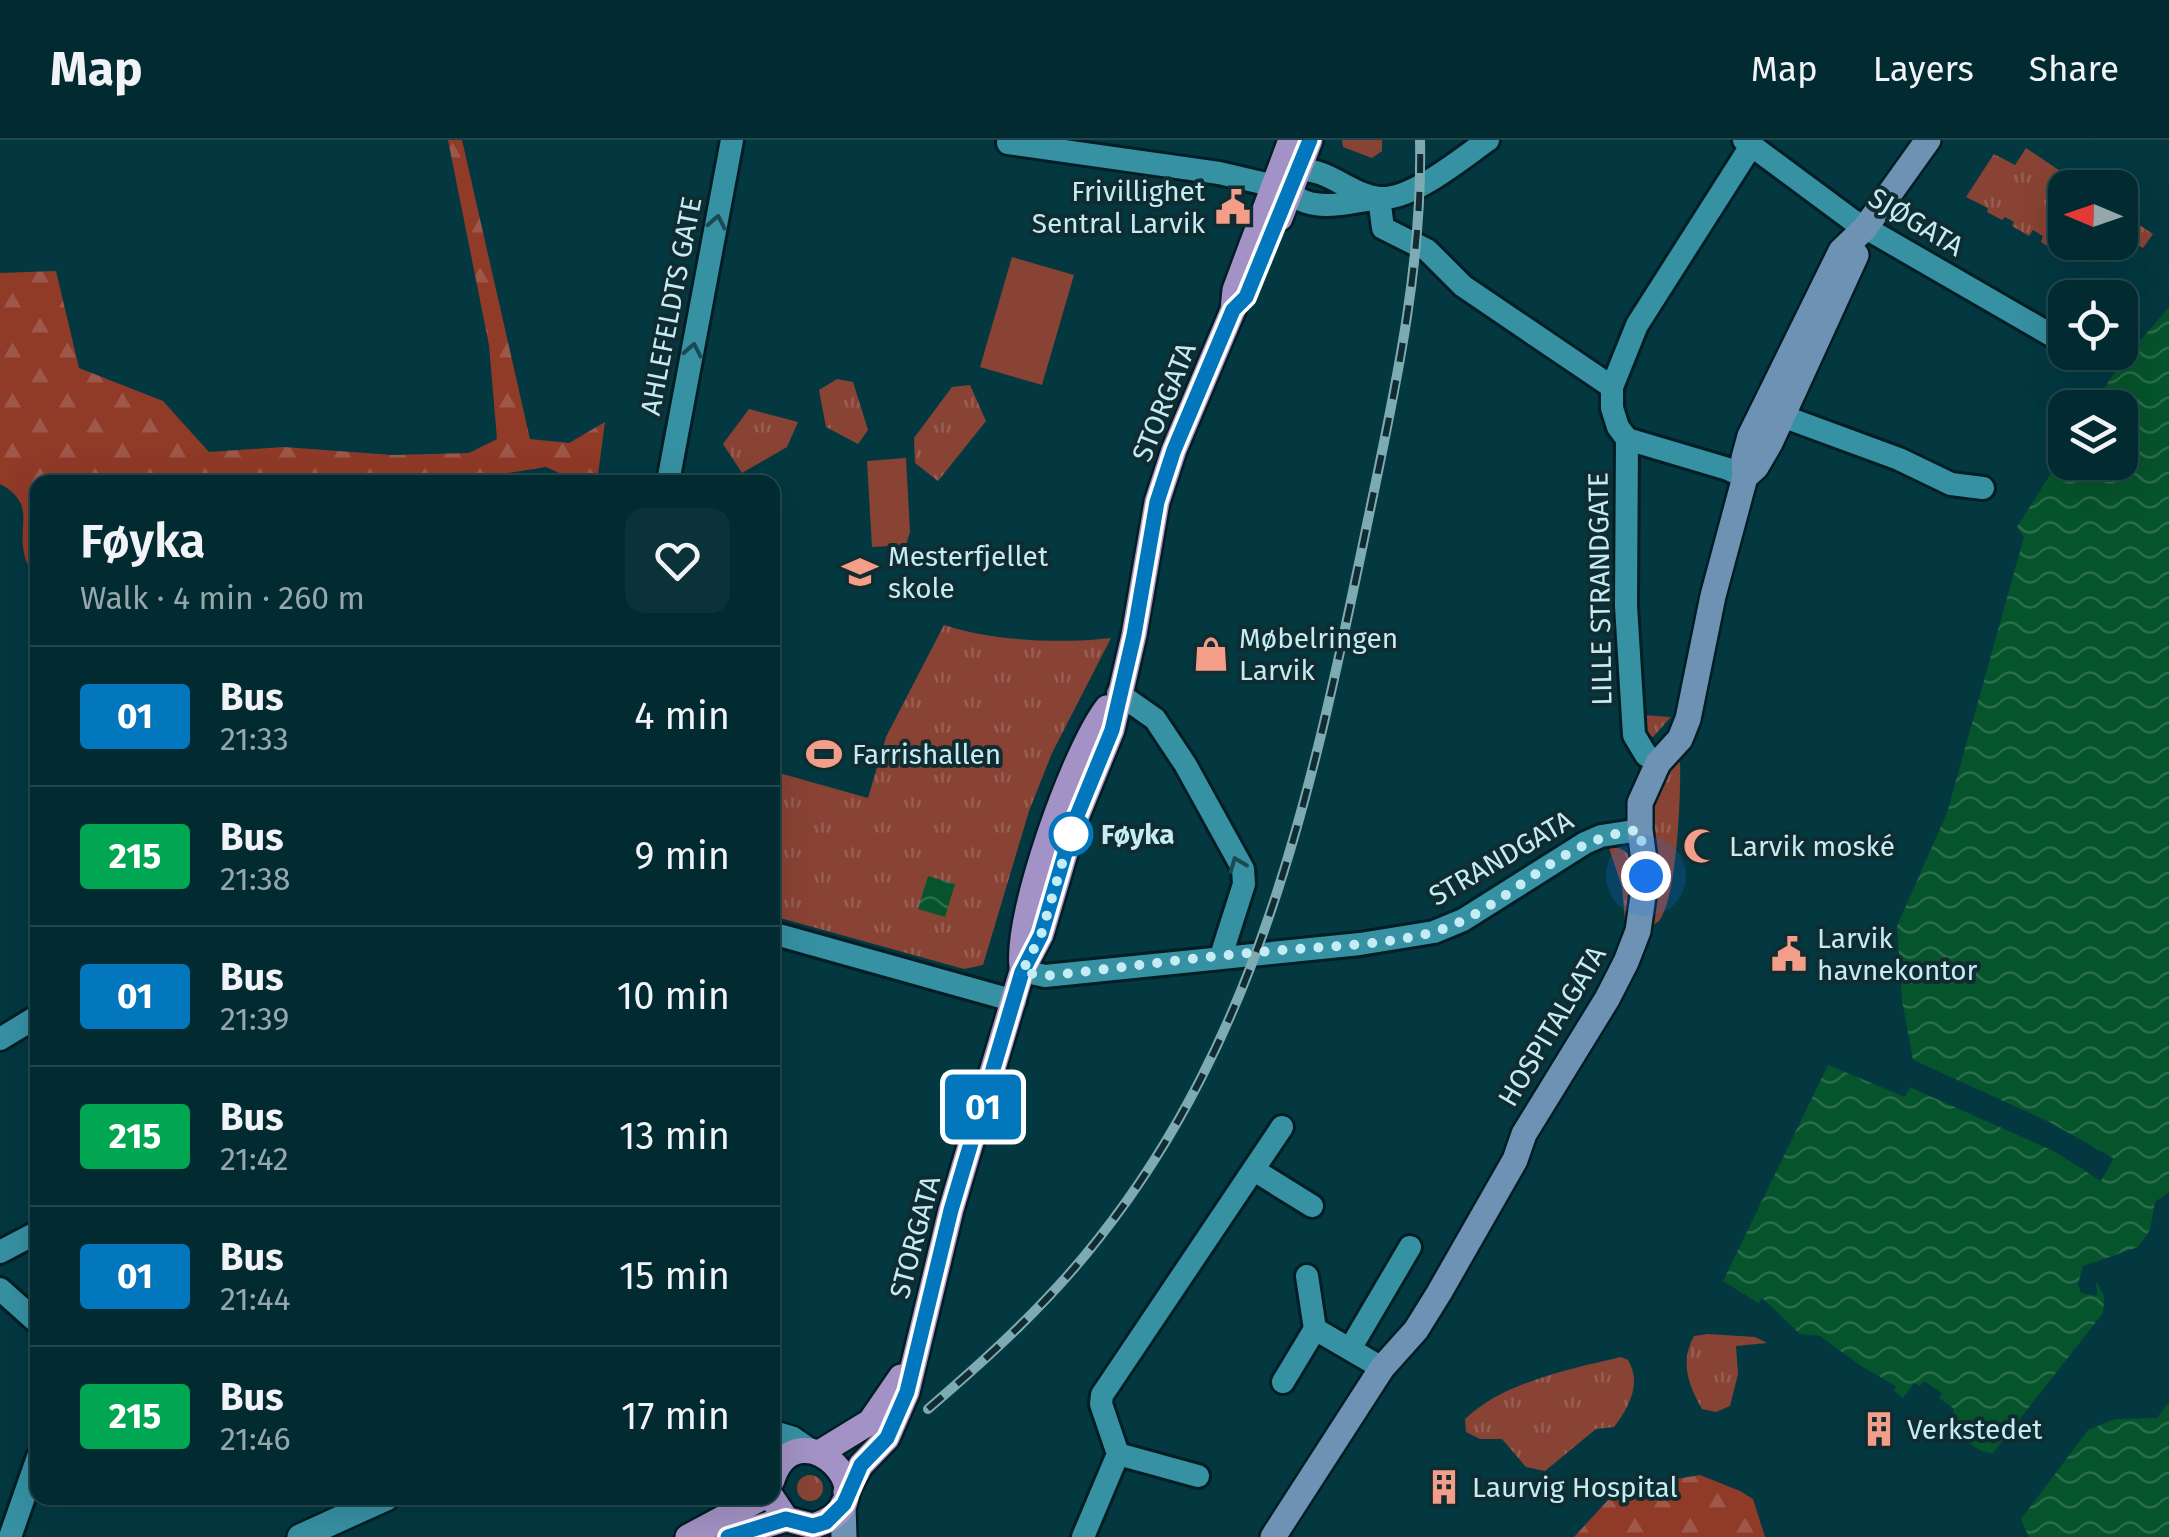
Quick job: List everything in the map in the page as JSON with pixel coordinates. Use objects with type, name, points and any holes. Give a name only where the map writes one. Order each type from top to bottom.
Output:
[{"type":"main road","name":"STORGATA","points":[[1285,182],[1291,140]]},
{"type":"main road","name":"STORGATA","points":[[845,1498],[861,1465],[887,1438],[907,1392],[951,1210],[1015,1001],[1022,972],[1023,929],[1063,796],[1101,715],[1118,693],[1134,635],[1157,502],[1174,450],[1233,310],[1235,290],[1285,182],[1310,140]]},
{"type":"main road","points":[[1640,830],[1640,804],[1658,763],[1680,738],[1688,719],[1713,596],[1745,477],[1747,447],[1772,412],[1840,252],[1865,228],[1928,140]]},
{"type":"main road","name":"HOSPITALGATA","points":[[1274,1537],[1382,1368],[1401,1322],[1503,1152],[1524,1134],[1607,1000],[1635,943],[1646,876],[1640,830]]},
{"type":"main road","name":"STORGATA","points":[[780,1463],[814,1452],[870,1422],[918,1346]]},
{"type":"main road","points":[[814,1452],[840,1467],[845,1498],[844,1537]]},
{"type":"main road","points":[[728,1537],[792,1520],[813,1526],[826,1522],[845,1498]]},
{"type":"main road","points":[[688,1537],[748,1505]]},
{"type":"street","name":"AHLEFELDTS GATE","points":[[669,475],[732,140]]},
{"type":"street","points":[[1009,142],[1285,182],[1316,205],[1406,192],[1488,140]]},
{"type":"street","points":[[1379,198],[1383,228],[1427,250],[1463,286],[1612,387],[1636,325],[1748,143]]},
{"type":"street","name":"SJØGATA","points":[[1748,143],[1865,228],[2048,333]]},
{"type":"street","name":"LILLE STRANDGATE","points":[[1612,387],[1612,408],[1627,439],[1626,606],[1634,736],[1658,763]]},
{"type":"street","points":[[1772,412],[1899,458],[1951,484],[1983,488]]},
{"type":"street","points":[[1627,439],[1745,477]]},
{"type":"street","points":[[1118,693],[1155,718],[1243,868],[1244,884],[1221,956]]},
{"type":"street","name":"STRANDGATA","points":[[1022,972],[1045,976],[1360,944],[1434,932],[1463,920],[1585,843],[1640,830]]},
{"type":"street","points":[[780,935],[1015,1001]]},
{"type":"street","points":[[0,1039],[30,1021]]},
{"type":"street","points":[[1083,1537],[1118,1454],[1101,1404],[1102,1394],[1282,1127]]},
{"type":"street","points":[[1254,1170],[1312,1206]]},
{"type":"street","points":[[0,1252],[30,1236]]},
{"type":"street","points":[[1350,1348],[1410,1247]]},
{"type":"street","points":[[1283,1382],[1315,1329],[1307,1276]]},
{"type":"street","points":[[0,1289],[30,1316]]},
{"type":"street","points":[[1315,1329],[1382,1368]]},
{"type":"street","points":[[780,1435],[814,1452]]},
{"type":"street","points":[[1118,1454],[1198,1476]]},
{"type":"street","points":[[10,1537],[30,1480]]},
{"type":"street","points":[[300,1537],[371,1505]]},
{"type":"green space","points":[[448,140],[462,140],[530,439],[569,443],[605,422],[598,475],[564,475],[546,467],[494,475],[30,475],[28,565],[23,510],[12,492],[0,484],[0,273],[56,271],[79,368],[163,401],[209,452],[284,447],[392,455],[469,453],[497,439],[489,345]]},
{"type":"green space","points":[[1342,140],[1382,140],[1382,151],[1372,158],[1343,147]]},
{"type":"green space","points":[[2026,148],[2059,170],[2048,170],[2047,246],[2041,242],[2043,236],[2033,230],[2029,236],[2012,226],[2014,222],[2005,217],[2002,220],[1966,197],[1994,154],[2015,165]]},
{"type":"green space","points":[[2138,224],[2153,234],[2143,248],[2138,245]]},
{"type":"green space","points":[[1012,257],[1074,275],[1042,385],[980,367]]},
{"type":"green space","points":[[837,379],[853,382],[868,430],[858,444],[826,427],[819,390]]},
{"type":"green space","points":[[970,385],[986,421],[938,481],[915,463],[914,438],[952,387]]},
{"type":"green space","points":[[749,409],[798,422],[787,447],[742,473],[723,444]]},
{"type":"green space","points":[[906,458],[910,532],[906,545],[872,547],[867,461]]},
{"type":"green space","points":[[944,625],[1026,640],[1111,638],[1052,753],[1029,811],[983,965],[964,969],[780,918],[780,773],[868,798],[886,737]]},
{"type":"green space","points":[[1642,715],[1671,717],[1653,737],[1648,735]]},
{"type":"green space","points":[[1680,762],[1675,864],[1661,918],[1650,926],[1648,861],[1652,812],[1666,774]]},
{"type":"green space","points":[[1608,845],[1621,849],[1634,865],[1635,887],[1628,924],[1622,887]]},
{"type":"green space","points":[[1694,1336],[1755,1337],[1767,1343],[1736,1346],[1738,1374],[1730,1406],[1716,1412],[1702,1409],[1687,1364]]},
{"type":"green space","points":[[1621,1357],[1628,1360],[1634,1386],[1619,1420],[1614,1427],[1596,1429],[1545,1471],[1526,1467],[1502,1439],[1480,1439],[1466,1432],[1465,1419],[1499,1395],[1538,1379]]},
{"type":"green space","points":[[810,1475],[819,1479],[823,1488],[819,1497],[810,1501],[801,1497],[797,1488],[801,1479]]},
{"type":"green space","points":[[1700,1475],[1753,1499],[1765,1537],[1574,1537],[1608,1500],[1664,1481]]},
{"type":"water","points":[[2169,307],[2169,1192],[2155,1202],[2150,1230],[2138,1247],[2083,1266],[2078,1284],[2081,1293],[2097,1296],[2096,1281],[2104,1296],[2103,1313],[1993,1453],[1972,1445],[1955,1428],[1953,1408],[1939,1398],[1942,1393],[1924,1381],[1920,1386],[1914,1383],[1903,1398],[1894,1391],[1896,1386],[1820,1336],[1800,1334],[1762,1298],[1758,1303],[1723,1281],[1828,1065],[1905,1097],[1910,1087],[2054,1151],[2101,1180],[2113,1159],[2049,1122],[1913,1060],[1902,1000],[1897,926],[1947,813],[2024,537],[2017,527],[2048,478],[2138,480],[2138,390],[2103,390],[2116,370],[2138,370],[2138,343]]},
{"type":"water","points":[[928,876],[955,884],[945,917],[918,909]]},
{"type":"water","points":[[2169,1402],[2169,1537],[2029,1537],[2021,1519],[2088,1430],[2115,1419],[2157,1418]]},
{"type":"pier","points":[[1913,1060],[2049,1122],[2113,1158],[2101,1181],[2054,1151],[1910,1087],[1910,1082],[2056,1146],[2099,1174],[2106,1160],[2047,1126],[1912,1065]]},
{"type":"railway","points":[[928,1409],[1018,1328],[1099,1238],[1154,1160],[1201,1079],[1240,994],[1299,819],[1363,544],[1410,292],[1420,191],[1420,140]]},
{"type":"bus line","name":"01","points":[[728,1537],[786,1519],[813,1526],[836,1514],[861,1465],[887,1438],[907,1392],[951,1210],[1022,972],[1041,935],[1074,823],[1112,730],[1134,635],[1157,502],[1174,450],[1233,310],[1246,297],[1310,140]]},
{"type":"place","name":"Frivillighet Sentral Larvik","points":[[1233,207]]},
{"type":"place","name":"Mesterfjellet skole","points":[[860,572]]},
{"type":"place","name":"Møbelringen Larvik","points":[[1211,654]]},
{"type":"place","name":"Farrishallen","points":[[824,754]]},
{"type":"place","name":"Føyka","points":[[1071,834]]},
{"type":"place","name":"Larvik moské","points":[[1701,846]]},
{"type":"place","name":"Larvik havnekontor","points":[[1789,954]]},
{"type":"place","name":"Verkstedet","points":[[1879,1429]]},
{"type":"place","name":"Laurvig Hospital","points":[[1444,1487]]},
{"type":"route","points":[[1071,834],[1074,823],[1041,935],[1022,972],[1045,976],[1360,944],[1434,932],[1463,920],[1585,843],[1620,832],[1640,830],[1646,876]]}]
